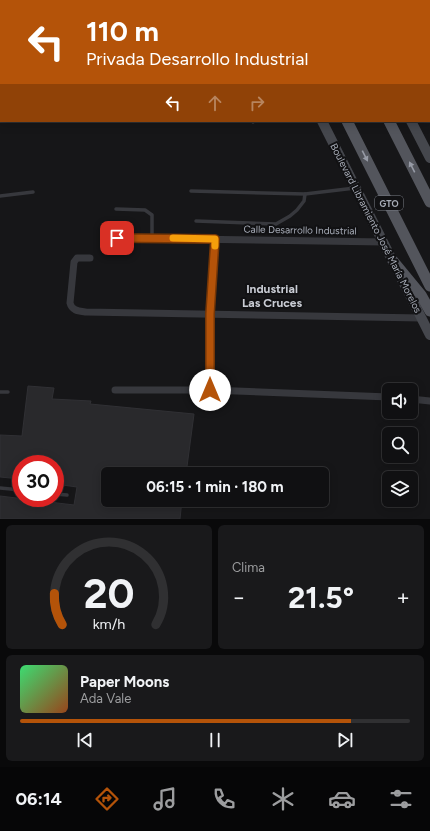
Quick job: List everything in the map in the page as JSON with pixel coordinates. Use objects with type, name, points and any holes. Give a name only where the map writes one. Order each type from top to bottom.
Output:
[{"type":"main road","name":"GTO","points":[[348,122],[430,286]]},
{"type":"main road","points":[[390,122],[430,202]]},
{"type":"main road","points":[[393,261],[421,295],[426,315]]},
{"type":"street","name":"Boulevard Libramiento José María Morelos","points":[[323,122],[393,261]]},
{"type":"street","points":[[412,122],[430,158]]},
{"type":"street","name":"Calle Desarrollo Industrial","points":[[117,238],[384,242]]},
{"type":"street","points":[[210,390],[210,314],[215,239]]},
{"type":"street","points":[[90,258],[77,258],[74,262],[70,303],[71,307],[75,310],[86,312],[210,314],[426,315]]},
{"type":"street","name":"Boulevard Libramiento José María Morelos","points":[[426,315],[430,336]]},
{"type":"street","points":[[115,390],[210,390],[382,397]]},
{"type":"street","points":[[418,399],[430,401]]},
{"type":"lane","points":[[191,191],[305,194],[356,188]]},
{"type":"lane","points":[[0,196],[33,192]]},
{"type":"lane","points":[[196,221],[276,224],[297,210],[304,201],[305,194]]},
{"type":"lane","points":[[116,209],[145,210],[149,212],[152,215],[152,238]]},
{"type":"lane","points":[[0,392],[8,392]]},
{"type":"lane","points":[[0,488],[12,489]]},
{"type":"building","points":[[28,386],[54,388],[52,399],[91,401],[90,404],[194,414],[187,467],[101,467],[101,507],[181,507],[180,519],[0,519],[0,496],[12,497],[12,507],[64,507],[64,504],[74,505],[77,487],[64,485],[64,455],[12,455],[12,478],[0,477],[0,435],[22,436]]},
{"type":"slow traffic","points":[[173,238],[215,239],[215,246]]},
{"type":"district","name":"Industrial Las Cruces","points":[[272,296]]},
{"type":"route","points":[[117,238],[215,239],[210,314],[210,390]]}]
